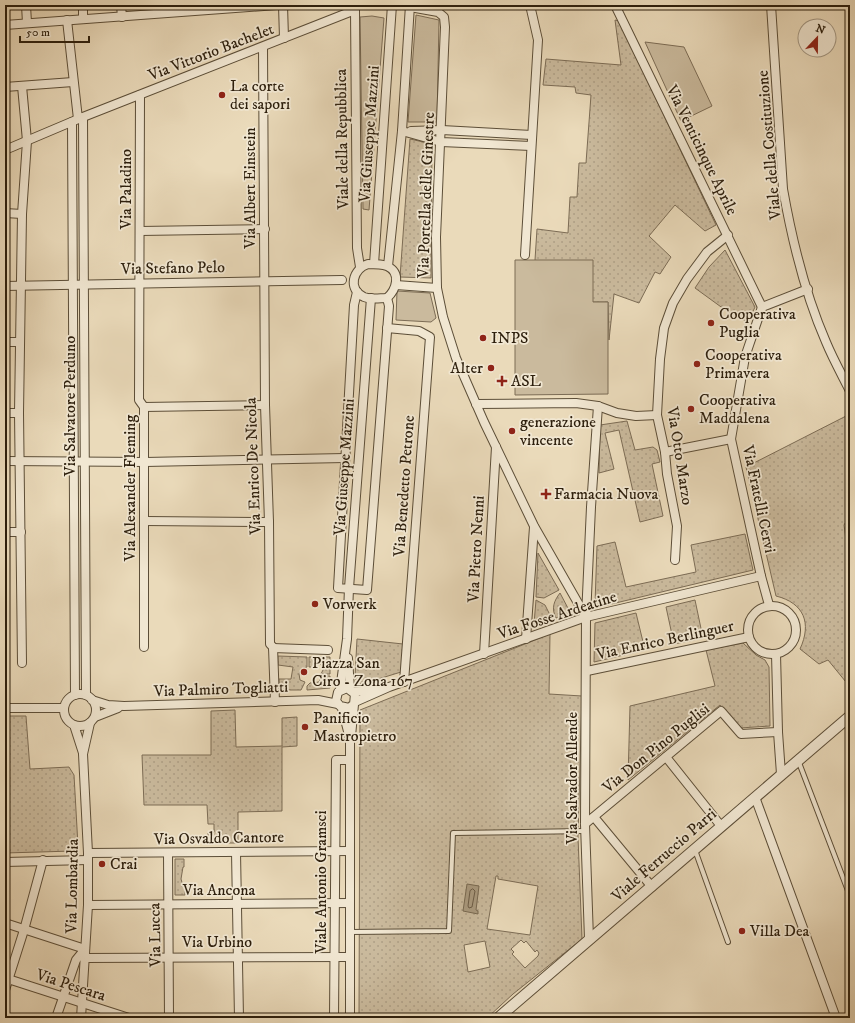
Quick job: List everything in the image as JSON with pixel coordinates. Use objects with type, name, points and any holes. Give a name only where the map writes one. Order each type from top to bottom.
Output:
[{"type":"street","points":[[26,5],[27,23]]},
{"type":"street","points":[[83,5],[83,19]]},
{"type":"street","points":[[122,5],[122,17]]},
{"type":"street","points":[[5,25],[122,17],[185,9],[277,5]]},
{"type":"street","points":[[283,5],[284,38]]},
{"type":"street","name":"Via Giuseppe Mazzini","points":[[374,264],[392,5]]},
{"type":"street","points":[[525,255],[538,40],[530,5]]},
{"type":"street","name":"Via Venticinque Aprile","points":[[615,5],[762,307]]},
{"type":"street","name":"Viale della Costituzione","points":[[771,5],[783,189],[788,216],[808,289],[826,341],[850,392]]},
{"type":"street","points":[[388,266],[402,131],[410,6]]},
{"type":"street","name":"Via Portella delle Ginestre","points":[[410,6],[438,12],[444,17],[442,130],[436,238],[437,288],[443,318],[456,358],[476,404],[534,526],[586,617]]},
{"type":"street","name":"Via Vittorio Bachelet","points":[[5,150],[140,94],[284,38],[353,8]]},
{"type":"street","name":"Viale della Repubblica","points":[[353,8],[358,248],[360,267]]},
{"type":"street","points":[[67,20],[78,119]]},
{"type":"street","name":"Via Albert Einstein","points":[[263,46],[265,229],[264,281]]},
{"type":"street","points":[[5,87],[73,82]]},
{"type":"street","points":[[22,86],[27,141],[22,214],[20,286],[19,413],[22,663]]},
{"type":"street","name":"Via Paladino","points":[[140,94],[140,283]]},
{"type":"street","name":"Via Salvatore Perduno","points":[[78,119],[84,284],[89,698]]},
{"type":"street","name":"Via Salvatore Perduno","points":[[75,695],[72,462],[72,284],[78,119]]},
{"type":"street","points":[[402,131],[442,130],[532,135]]},
{"type":"street","points":[[402,131],[441,142],[531,146]]},
{"type":"street","points":[[5,213],[22,214]]},
{"type":"street","points":[[140,231],[265,229]]},
{"type":"street","name":"Via Otto Marzo","points":[[675,560],[677,526],[667,474],[665,452],[657,415],[660,359],[664,328],[673,302],[686,278],[707,252],[728,235]]},
{"type":"street","points":[[356,289],[365,297],[387,298],[393,293],[396,285],[395,274],[388,266],[374,264],[360,267],[354,274],[356,289],[338,588],[367,590],[389,306],[387,298]]},
{"type":"street","name":"Via Stefano Pelo","points":[[5,286],[342,280],[354,274]]},
{"type":"street","name":"Via Stefano Pelo","points":[[342,280],[356,289]]},
{"type":"street","name":"Via Enrico De Nicola","points":[[264,281],[270,644],[274,648],[275,702]]},
{"type":"street","name":"Via Alexander Fleming","points":[[140,283],[139,400],[144,407],[145,462],[144,647]]},
{"type":"street","points":[[396,285],[437,288]]},
{"type":"street","points":[[762,307],[808,289]]},
{"type":"street","name":"Via Giuseppe Mazzini","points":[[340,706],[338,692],[347,639],[349,588],[371,298]]},
{"type":"street","name":"Via Fratelli Cervi","points":[[762,307],[745,357],[731,438],[761,576],[769,605]]},
{"type":"street","name":"Via Benedetto Petrone","points":[[387,328],[419,330],[430,337],[404,682]]},
{"type":"street","points":[[5,342],[20,342]]},
{"type":"street","points":[[476,404],[576,403],[598,406],[617,413],[636,416],[657,415]]},
{"type":"street","points":[[144,407],[265,405]]},
{"type":"street","name":"Via Salvador Allende","points":[[590,939],[585,827],[587,671],[586,617],[591,507],[598,406]]},
{"type":"street","points":[[5,413],[19,413]]},
{"type":"street","points":[[665,452],[731,438]]},
{"type":"street","name":"Via Pietro Nenni","points":[[484,654],[496,446]]},
{"type":"street","points":[[5,462],[267,461],[345,458]]},
{"type":"street","points":[[145,521],[269,522]]},
{"type":"street","points":[[526,639],[534,526]]},
{"type":"street","points":[[5,532],[21,532]]},
{"type":"street","name":"Via Fosse Ardeatine","points":[[389,687],[586,617],[761,576]]},
{"type":"street","points":[[769,605],[786,609],[794,618],[796,623],[794,641],[787,650],[776,654],[764,653],[759,650],[751,642],[749,637],[748,625],[750,619],[758,610],[769,605]]},
{"type":"street","name":"Via Enrico Berlinguer","points":[[587,671],[749,637]]},
{"type":"street","name":"Via Giuseppe Mazzini","points":[[347,639],[352,691],[355,703]]},
{"type":"street","points":[[274,648],[328,650]]},
{"type":"street","points":[[776,654],[778,732],[781,774]]},
{"type":"street","points":[[352,691],[389,687]]},
{"type":"street","points":[[340,706],[349,708],[355,703],[389,687]]},
{"type":"street","name":"Via Palmiro Togliatti","points":[[318,700],[338,692],[352,691]]},
{"type":"street","points":[[75,695],[89,698],[96,708],[92,720],[82,726],[74,726],[65,717],[63,708],[66,701],[75,695]]},
{"type":"street","name":"Via Palmiro Togliatti","points":[[89,698],[108,705],[124,706],[318,700],[340,706]]},
{"type":"street","name":"Viale Antonio Gramsci","points":[[350,1018],[350,739],[355,703]]},
{"type":"street","name":"Via Palmiro Togliatti","points":[[92,720],[100,713],[124,706]]},
{"type":"street","name":"Viale Antonio Gramsci","points":[[340,706],[350,739]]},
{"type":"street","points":[[5,708],[63,708]]},
{"type":"street","name":"Via Don Pino Puglisi","points":[[585,827],[594,817],[720,711],[741,734],[778,732]]},
{"type":"street","name":"Viale Ferruccio Parri","points":[[498,1018],[850,716]]},
{"type":"street","name":"Via Lombardia","points":[[83,754],[92,720]]},
{"type":"street","name":"Via Lombardia","points":[[74,726],[83,754],[88,857],[88,905],[81,1018]]},
{"type":"street","points":[[666,757],[721,826]]},
{"type":"street","name":"Viale Antonio Gramsci","points":[[334,1018],[336,760],[350,760]]},
{"type":"street","points":[[755,797],[836,1018]]},
{"type":"street","points":[[594,817],[652,886]]},
{"type":"street","name":"Via Osvaldo Cantore","points":[[5,862],[168,853],[350,851]]},
{"type":"street","points":[[236,852],[239,1018]]},
{"type":"street","name":"Via Lucca","points":[[168,853],[170,956],[169,1018]]},
{"type":"street","points":[[5,990],[7,979],[24,930],[43,860]]},
{"type":"street","name":"Via Ancona","points":[[88,905],[350,903]]},
{"type":"street","name":"Via Urbino","points":[[5,923],[85,954],[170,956],[350,956]]},
{"type":"street","points":[[56,1018],[76,960],[85,954]]},
{"type":"street","name":"Via Pescara","points":[[7,979],[129,1018]]},
{"type":"lane","points":[[798,760],[850,896]]},
{"type":"lane","points":[[350,932],[449,931],[453,833],[585,827]]},
{"type":"lane","points":[[695,849],[728,942]]},
{"type":"shaded area","points":[[416,15],[439,20],[437,122],[408,122]]},
{"type":"shaded area","points":[[372,16],[384,18],[369,210],[363,209],[360,17]]},
{"type":"shaded area","points":[[615,20],[619,21],[716,225],[705,231],[675,205],[649,236],[671,257],[660,274],[655,272],[639,303],[614,294],[609,340],[608,302],[593,302],[535,260],[537,229],[568,233],[570,197],[577,197],[579,163],[586,163],[591,95],[576,93],[575,87],[543,85],[546,59],[621,65]]},
{"type":"shaded area","points":[[645,42],[684,47],[712,106],[681,121]]},
{"type":"shaded area","points":[[410,139],[432,144],[431,278],[400,277]]},
{"type":"shaded area","points":[[725,250],[755,307],[748,322],[728,312],[695,288],[709,267]]},
{"type":"shaded area","points":[[515,260],[593,260],[593,302],[608,302],[608,394],[515,395]]},
{"type":"shaded area","points":[[397,291],[430,293],[436,318],[431,322],[396,320]]},
{"type":"shaded area","points":[[850,414],[850,515],[844,525],[847,547],[850,550],[850,687],[828,660],[819,664],[800,649],[804,640],[805,631],[803,615],[799,609],[786,599],[776,596],[746,467]]},
{"type":"shaded area","points":[[627,421],[635,450],[653,447],[657,450],[660,462],[652,464],[663,516],[640,522],[619,430],[605,433],[614,469],[599,473],[600,425]]},
{"type":"shaded area","points":[[745,534],[753,570],[599,607],[595,604],[597,546],[615,542],[626,587],[696,572],[691,545]]},
{"type":"shaded area","points":[[538,553],[559,590],[544,598],[536,597]]},
{"type":"shaded area","points":[[560,593],[570,612],[556,618],[554,605]]},
{"type":"shaded area","points":[[536,600],[545,605],[552,619],[534,624]]},
{"type":"shaded area","points":[[695,600],[703,638],[674,644],[666,607]]},
{"type":"shaded area","points":[[636,613],[645,650],[594,662],[595,623]]},
{"type":"shaded area","points":[[550,634],[549,694],[582,696],[578,837],[582,939],[513,994],[487,1018],[359,1018],[360,710]],"holes":[[[496,876],[498,876],[498,879],[538,886],[530,935],[487,929]],[[521,940],[524,943],[526,941],[535,952],[537,950],[539,953],[538,956],[525,968],[512,954],[514,952],[511,949]],[[485,941],[490,967],[468,972],[464,945]]]},
{"type":"shaded area","points":[[357,639],[403,644],[401,672],[362,684],[357,682],[355,677]]},
{"type":"shaded area","points":[[743,643],[756,655],[765,660],[769,667],[770,726],[740,728],[720,705],[628,780],[630,706],[715,686],[706,650]]},
{"type":"shaded area","points":[[278,656],[307,657],[307,667],[301,669],[299,674],[300,680],[305,682],[301,690],[279,690],[279,679],[291,679],[293,667],[278,665]]},
{"type":"shaded area","name":"Piazza San Ciro - Zona 167","points":[[309,657],[330,657],[330,674],[321,674],[324,668],[319,663],[315,667],[309,667]]},
{"type":"shaded area","points":[[321,676],[330,676],[330,688],[307,690],[307,686],[310,683],[319,682]]},
{"type":"shaded area","points":[[235,710],[236,747],[282,746],[282,718],[297,717],[297,746],[282,747],[282,811],[238,812],[238,843],[208,843],[208,833],[214,832],[214,824],[208,824],[207,805],[144,805],[142,755],[211,755],[211,711]]},
{"type":"shaded area","points":[[5,716],[26,716],[30,769],[69,767],[74,775],[78,846],[73,851],[5,853]]},
{"type":"shaded area","points":[[175,859],[184,859],[181,879],[183,886],[185,887],[185,895],[175,895]]},
{"type":"water","points":[[467,884],[479,886],[476,910],[478,911],[478,914],[463,911]]},
{"type":"place","name":"La corte dei sapori","points":[[222,95]]},
{"type":"place","name":"Cooperativa Puglia","points":[[711,323]]},
{"type":"place","name":"INPS","points":[[483,338]]},
{"type":"place","name":"Cooperativa Primavera","points":[[697,364]]},
{"type":"place","name":"Alter","points":[[491,368]]},
{"type":"place","name":"ASL","points":[[502,381]]},
{"type":"place","name":"Cooperativa Maddalena","points":[[691,409]]},
{"type":"place","name":"generazione vincente","points":[[512,431]]},
{"type":"place","name":"Farmacia Nuova","points":[[546,494]]},
{"type":"place","name":"Vorwerk","points":[[315,604]]},
{"type":"place","name":"Piazza San Ciro - Zona 167","points":[[304,672]]},
{"type":"place","name":"Panificio Mastropietro","points":[[305,727]]},
{"type":"place","name":"Crai","points":[[102,864]]},
{"type":"place","name":"Villa Dea","points":[[742,931]]}]
